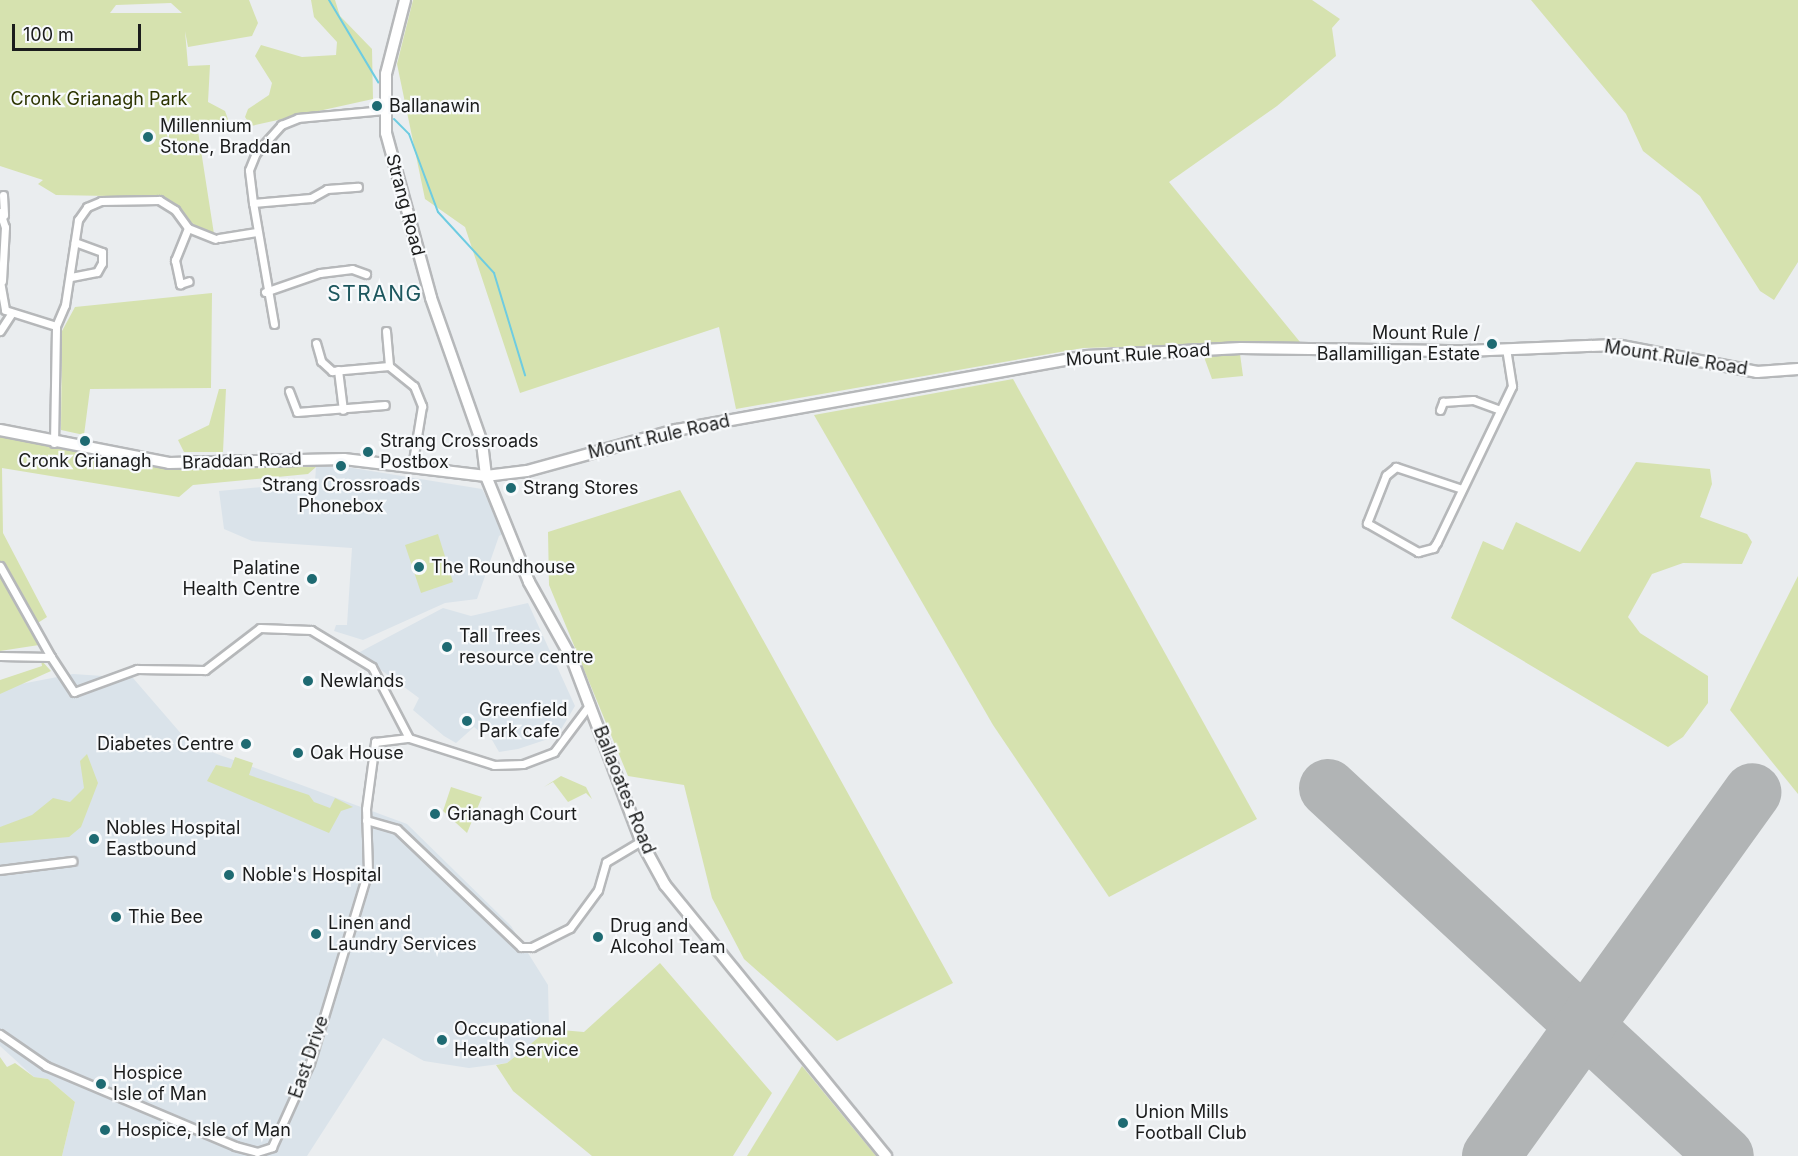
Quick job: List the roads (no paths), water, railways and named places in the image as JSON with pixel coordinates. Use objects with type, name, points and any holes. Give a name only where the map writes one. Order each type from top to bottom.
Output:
[{"type":"main road","name":"Strang Road","points":[[405,0],[386,75],[384,110],[431,298],[482,443],[486,476]]},
{"type":"main road","name":"Mount Rule Road","points":[[486,476],[527,471],[676,430],[1087,356],[1241,348],[1506,350],[1616,345],[1745,370],[1798,369]]},
{"type":"main road","name":"Braddan Road","points":[[0,430],[169,463],[344,459],[486,476]]},
{"type":"main road","name":"Ballaoates Road","points":[[486,476],[529,582],[590,704],[641,841],[690,921],[886,1156]]},
{"type":"street","points":[[274,324],[265,292],[249,170],[256,153],[281,124],[329,113],[384,110]]},
{"type":"street","points":[[253,203],[310,198],[327,189],[358,187]]},
{"type":"street","points":[[3,195],[2,303],[11,314],[56,326]]},
{"type":"street","points":[[54,442],[56,326],[71,278],[78,220],[87,207],[101,201],[159,200],[188,228],[217,239],[257,232]]},
{"type":"street","points":[[188,228],[175,260],[180,284],[189,281]]},
{"type":"street","points":[[71,278],[98,272],[102,263],[102,252],[75,242]]},
{"type":"street","points":[[265,292],[320,273],[352,269],[366,274]]},
{"type":"street","points":[[0,331],[11,314]]},
{"type":"street","points":[[386,331],[389,366]]},
{"type":"street","points":[[316,343],[325,366],[338,370],[389,366],[407,377],[420,395],[412,467]]},
{"type":"street","points":[[1462,489],[1396,467],[1386,475],[1367,523],[1424,553],[1437,543],[1512,386],[1506,350]]},
{"type":"street","points":[[338,370],[343,410]]},
{"type":"street","points":[[289,391],[297,412],[385,405]]},
{"type":"street","points":[[1440,410],[1446,393]]},
{"type":"street","points":[[1443,402],[1482,401],[1500,410]]},
{"type":"street","points":[[0,566],[51,657],[74,692],[136,669],[205,670],[260,628],[310,630],[372,667],[409,738],[494,765],[523,764],[554,752],[590,704]]},
{"type":"street","points":[[0,656],[51,657]]},
{"type":"street","name":"East Drive","points":[[0,1034],[46,1066],[235,1146],[257,1152],[272,1147],[310,1063],[360,900],[370,852],[366,820],[375,742],[409,738]]},
{"type":"street","points":[[366,820],[397,829],[521,947],[532,948],[570,928],[598,890],[606,862],[641,841]]},
{"type":"street","points":[[0,870],[72,861]]},
{"type":"waterway","points":[[329,0],[378,82]]},
{"type":"waterway","points":[[394,119],[409,134],[438,212],[494,273],[525,375]]},
{"type":"place","name":"Ballanawin","points":[[377,106]]},
{"type":"place","name":"Millennium Stone, Braddan","points":[[148,137]]},
{"type":"place","name":"Mount Rule / Ballamilligan Estate","points":[[1492,344]]},
{"type":"place","name":"Cronk Grianagh","points":[[85,441]]},
{"type":"place","name":"Strang Crossroads Postbox","points":[[368,452]]},
{"type":"place","name":"Strang Crossroads Phonebox","points":[[341,466]]},
{"type":"place","name":"Strang Stores","points":[[511,488]]},
{"type":"place","name":"The Roundhouse","points":[[419,567]]},
{"type":"place","name":"Palatine Health Centre","points":[[312,579]]},
{"type":"place","name":"Tall Trees resource centre","points":[[447,647]]},
{"type":"place","name":"Newlands","points":[[308,681]]},
{"type":"place","name":"Greenfield Park cafe","points":[[467,721]]},
{"type":"place","name":"Diabetes Centre","points":[[246,744]]},
{"type":"place","name":"Oak House","points":[[298,753]]},
{"type":"place","name":"Grianagh Court","points":[[435,814]]},
{"type":"place","name":"Nobles Hospital Eastbound","points":[[94,839]]},
{"type":"place","name":"Noble's Hospital","points":[[229,875]]},
{"type":"place","name":"Thie Bee","points":[[116,917]]},
{"type":"place","name":"Linen and Laundry Services","points":[[316,934]]},
{"type":"place","name":"Drug and Alcohol Team","points":[[598,937]]},
{"type":"place","name":"Occupational Health Service","points":[[442,1040]]},
{"type":"place","name":"Hospice Isle of Man","points":[[101,1084]]},
{"type":"place","name":"Union Mills Football Club","points":[[1123,1123]]},
{"type":"place","name":"Hospice, Isle of Man","points":[[105,1130]]},
{"type":"district","name":"STRANG","points":[[375,294]]},
{"type":"park label","name":"Cronk Grianagh Park","points":[[99,99]]}]
